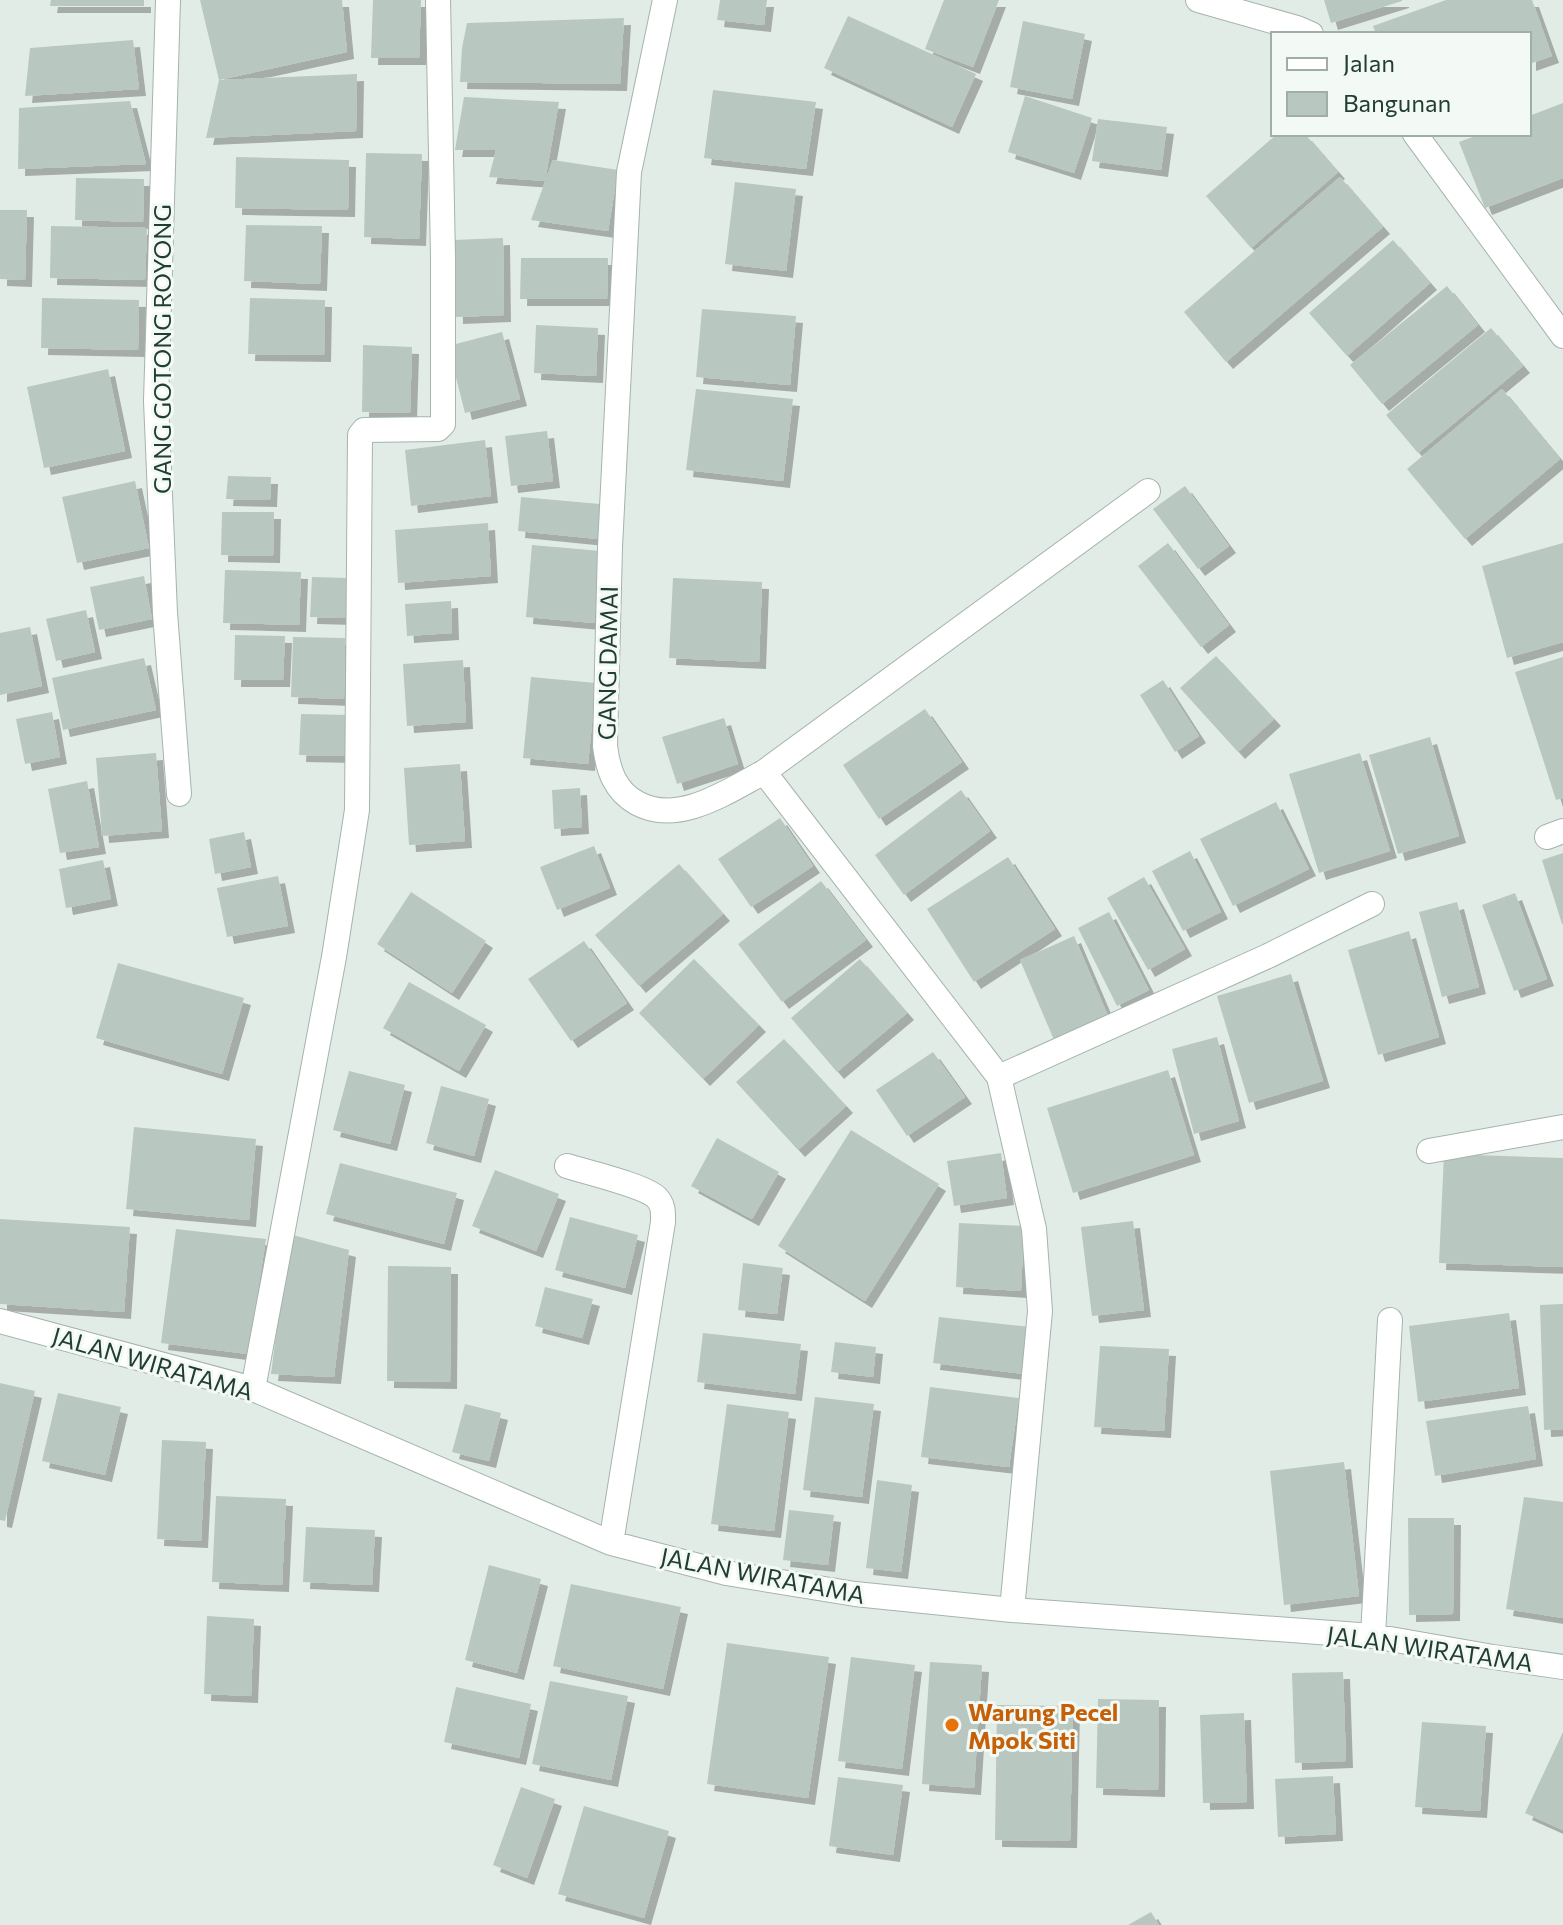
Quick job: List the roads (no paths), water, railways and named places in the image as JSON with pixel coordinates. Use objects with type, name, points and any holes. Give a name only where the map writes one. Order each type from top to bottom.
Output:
[{"type":"street","name":"GANG GOTONG ROYONG","points":[[168,0],[156,401],[165,613],[179,794]]},
{"type":"street","points":[[253,1389],[334,957],[357,810],[360,435],[364,430],[438,429],[443,424],[438,0]]},
{"type":"street","name":"GANG DAMAI","points":[[665,0],[629,172],[606,672],[605,746],[611,775],[620,789],[630,799],[660,811],[709,801],[764,772],[1148,491]]},
{"type":"street","points":[[1198,0],[1306,32]]},
{"type":"street","points":[[1416,136],[1563,336]]},
{"type":"street","points":[[764,772],[999,1077],[1034,1229],[1040,1311],[1012,1610]]},
{"type":"street","points":[[999,1077],[1268,956],[1372,904]]},
{"type":"street","points":[[1429,1151],[1563,1127]]},
{"type":"street","points":[[567,1166],[641,1189],[656,1196],[663,1207],[611,1543]]},
{"type":"street","points":[[1373,1636],[1390,1320]]},
{"type":"street","name":"JALAN WIRATAMA","points":[[0,1321],[253,1389],[611,1543],[726,1573],[855,1594],[1012,1610],[1373,1636],[1563,1667]]},
{"type":"place","name":"Warung Pecel Mpok Siti","points":[[952,1725]]}]
